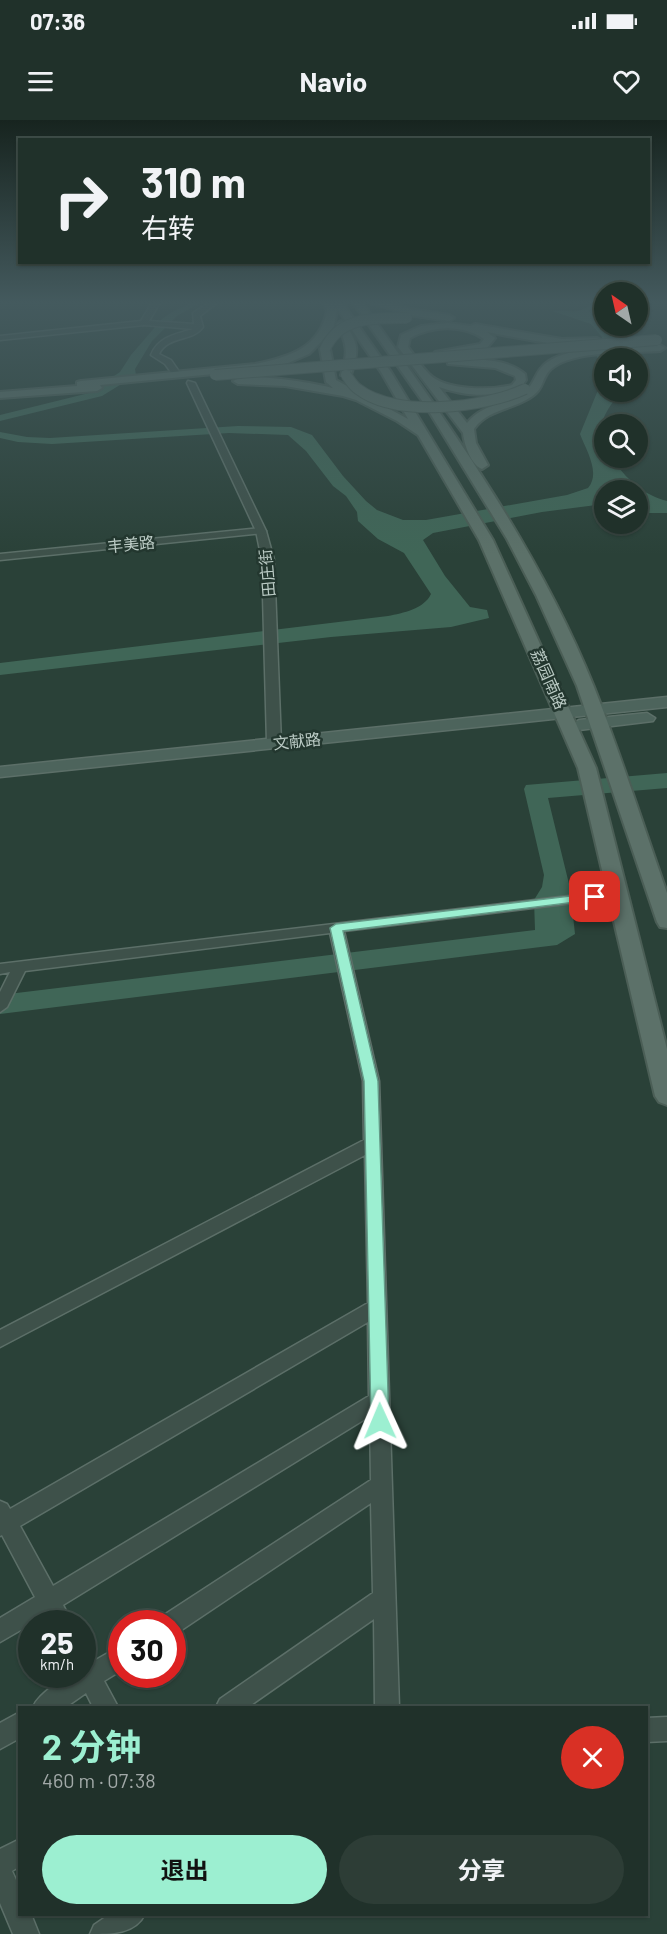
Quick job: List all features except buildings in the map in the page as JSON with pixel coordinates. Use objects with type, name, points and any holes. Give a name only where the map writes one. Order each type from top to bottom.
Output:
[{"type":"main road","points":[[0,390],[59,386]]},
{"type":"main road","points":[[0,396],[127,386]]},
{"type":"main road","points":[[314,386],[359,397]]},
{"type":"main road","points":[[339,386],[400,419],[426,437]]},
{"type":"main road","points":[[352,386],[354,389],[369,396],[418,406],[480,405],[514,396],[529,386]]},
{"type":"main road","name":"荔园南路","points":[[394,386],[476,524],[522,619],[587,768],[667,1096]]},
{"type":"main road","name":"荔园南路","points":[[417,386],[503,522],[543,595],[596,716],[667,922]]},
{"type":"main road","points":[[434,386],[468,432],[470,443],[493,485],[492,505]]},
{"type":"main road","points":[[445,386],[456,390],[488,392],[517,386]]},
{"type":"main road","points":[[468,432],[472,421],[480,414],[532,393],[540,386]]},
{"type":"main road","points":[[0,786],[567,720],[667,702]]},
{"type":"main road","points":[[596,716],[667,716]]},
{"type":"main road","name":"文献路","points":[[0,772],[274,743],[567,720]]},
{"type":"street","name":"田庄街","points":[[192,386],[261,531],[268,560],[274,743]]},
{"type":"street","name":"丰美路","points":[[0,557],[261,531]]},
{"type":"street","points":[[0,969],[336,930],[525,903],[618,894]]},
{"type":"street","points":[[336,930],[371,1081],[387,1706]]},
{"type":"street","points":[[0,1007],[20,966]]},
{"type":"street","points":[[0,1339],[373,1143]]},
{"type":"street","points":[[54,1610],[2,1520],[377,1307]]},
{"type":"street","points":[[0,1631],[379,1400]]},
{"type":"street","points":[[186,1614],[382,1484]]},
{"type":"street","points":[[229,1706],[385,1598]]},
{"type":"street","points":[[46,1706],[66,1688]]},
{"type":"street","points":[[96,1688],[105,1706]]},
{"type":"street","points":[[0,1737],[18,1725]]},
{"type":"street","points":[[648,1730],[667,1729]]},
{"type":"street","points":[[0,1864],[18,1852]]},
{"type":"street","points":[[0,1873],[18,1915]]},
{"type":"street","points":[[18,1916],[26,1934]]},
{"type":"street","points":[[103,1934],[129,1916]]},
{"type":"shaded area","points":[[100,386],[119,386],[102,396],[0,421],[0,415],[89,393]]},
{"type":"shaded area","points":[[594,400],[594,402],[613,402],[606,414],[594,414],[594,468],[620,468],[630,480],[594,480],[594,505],[542,512],[433,533],[423,540],[445,576],[470,607],[487,610],[489,618],[451,627],[331,637],[0,675],[0,663],[388,616],[418,607],[431,594],[404,553],[378,539],[358,521],[357,512],[346,496],[333,486],[306,451],[288,435],[229,433],[52,444],[18,442],[0,438],[0,432],[50,438],[238,426],[291,427],[312,435],[343,476],[366,501],[377,510],[403,520],[426,520],[567,495],[588,488],[592,482],[593,469],[580,434]]},
{"type":"shaded area","points":[[648,494],[667,501],[667,513],[648,513]]},
{"type":"shaded area","points":[[667,773],[667,788],[548,798],[570,888],[575,934],[557,945],[0,1014],[0,995],[535,930],[534,900],[542,887],[544,875],[524,789],[526,785]]},
{"type":"route","points":[[380,1421],[371,1081],[336,928],[525,903],[595,897]]}]
